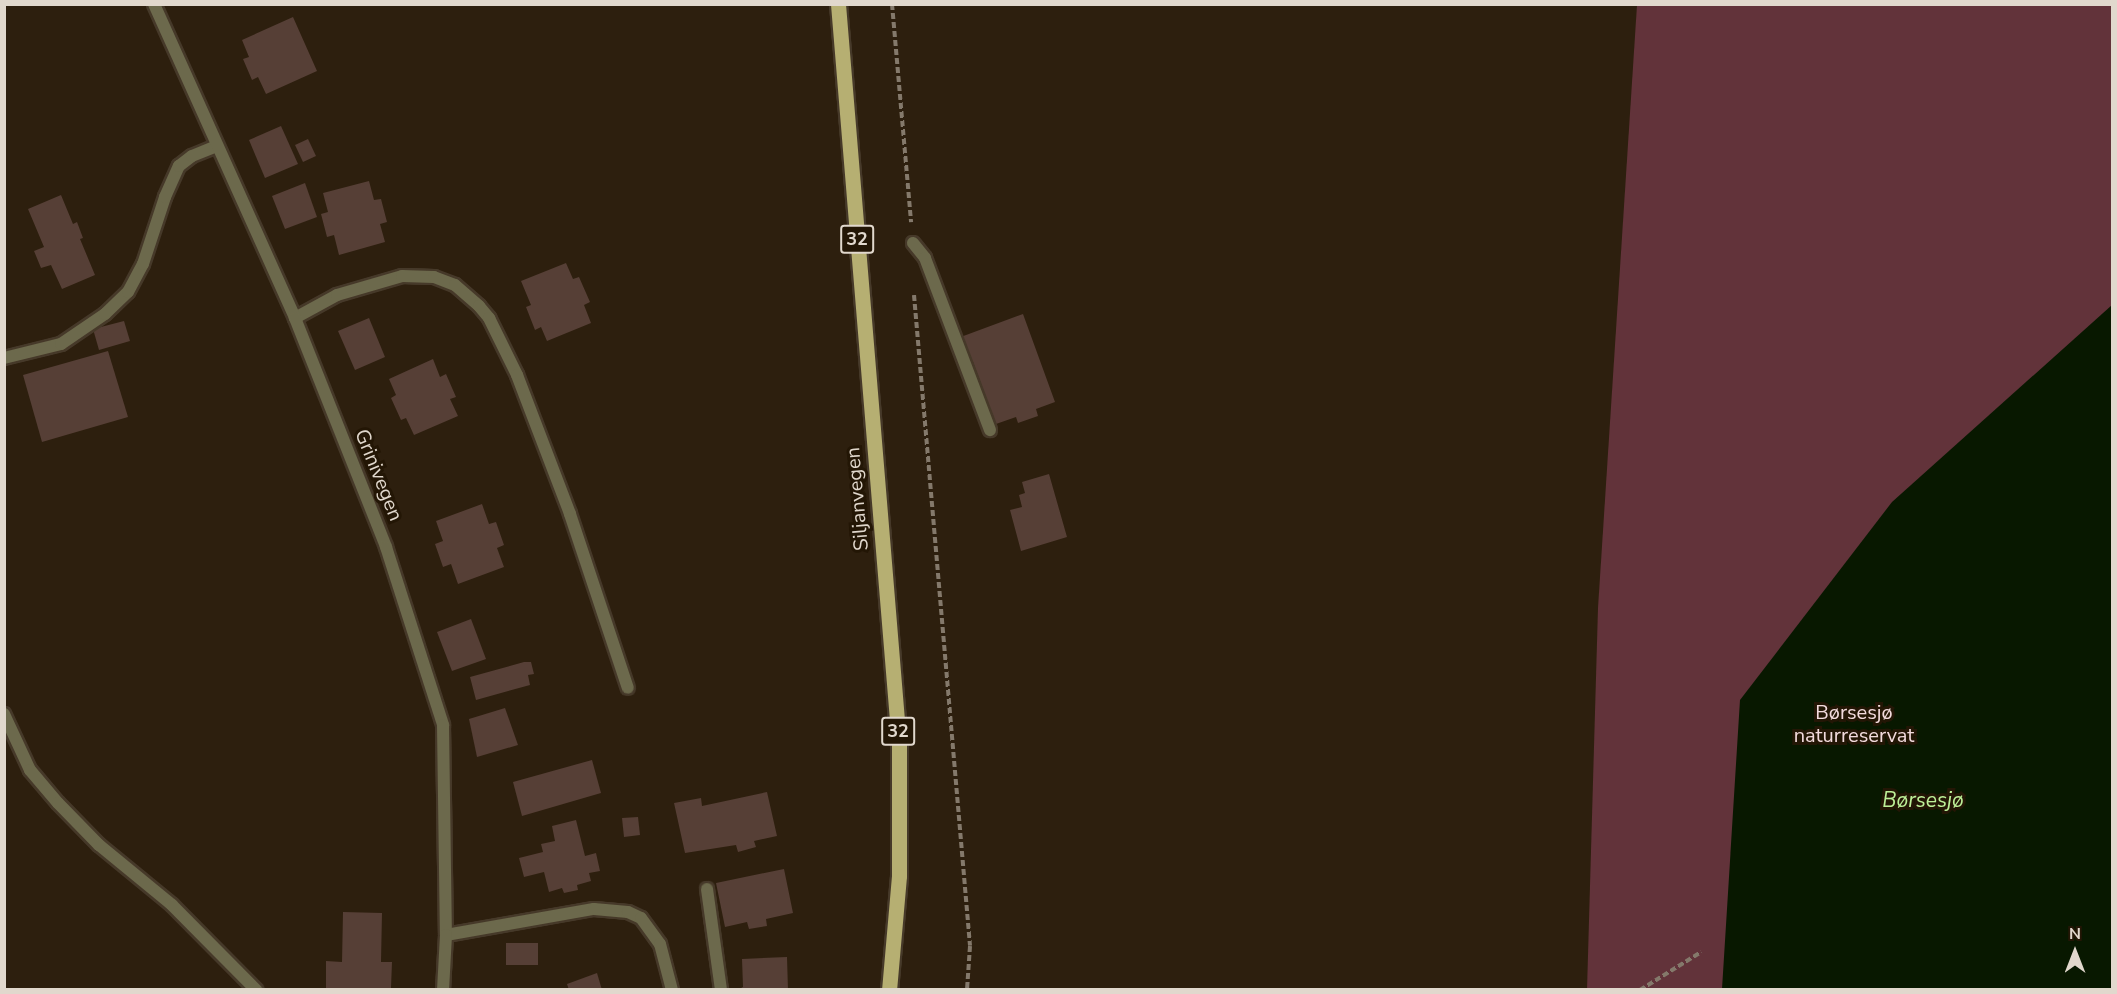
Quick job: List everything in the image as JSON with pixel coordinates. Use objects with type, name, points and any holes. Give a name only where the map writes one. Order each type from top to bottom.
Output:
[{"type":"main road","name":"Siljanvegen","points":[[838,4],[899,744],[899,876],[889,990]]},
{"type":"street","name":"Grinivegen","points":[[154,4],[295,318],[386,546],[443,725],[446,935],[443,990]]},
{"type":"street","points":[[4,358],[61,344],[113,307],[137,278],[165,197],[179,166],[192,156],[218,146]]},
{"type":"street","points":[[913,243],[925,258],[990,430]]},
{"type":"street","points":[[295,318],[337,295],[371,284],[410,276],[434,278],[455,285],[479,306],[489,318],[517,375],[570,514],[628,688]]},
{"type":"street","points":[[4,714],[30,770],[58,803],[99,845],[172,905],[256,990]]},
{"type":"street","points":[[707,889],[721,990]]},
{"type":"street","points":[[446,935],[594,909],[628,912],[641,918],[660,944],[672,990]]},
{"type":"path","points":[[892,4],[913,243]]},
{"type":"path","points":[[914,290],[970,946],[967,990]]},
{"type":"path","points":[[1640,990],[1701,952]]},
{"type":"green space","name":"Børsesjø naturreservat","points":[[1637,5],[2112,5],[2112,989],[1587,990],[1598,608]]},
{"type":"water","name":"Børsesjø","points":[[2112,305],[2112,989],[1722,989],[1740,700],[1892,502]]},
{"type":"building","points":[[293,17],[317,71],[266,94],[258,77],[252,80],[243,59],[249,57],[242,40]]},
{"type":"building","points":[[281,126],[298,164],[265,178],[249,140]]},
{"type":"building","points":[[308,139],[316,156],[303,162],[295,145]]},
{"type":"building","points":[[369,181],[374,200],[381,199],[387,222],[380,224],[385,242],[339,255],[334,235],[327,237],[321,214],[328,212],[323,193]]},
{"type":"building","points":[[305,183],[317,217],[285,229],[272,196]]},
{"type":"building","points":[[61,195],[73,224],[77,222],[83,238],[80,239],[95,275],[62,289],[51,265],[41,268],[34,251],[44,247],[28,209]]},
{"type":"building","points":[[566,263],[573,279],[579,277],[590,302],[584,305],[591,323],[547,341],[541,327],[535,330],[526,307],[531,305],[521,281]]},
{"type":"building","points":[[1023,314],[1055,402],[1036,409],[1038,416],[1018,423],[1016,417],[996,424],[973,362],[967,364],[958,338]]},
{"type":"building","points":[[369,318],[385,357],[355,370],[338,331]]},
{"type":"building","points":[[124,321],[130,341],[99,350],[93,329]]},
{"type":"building","points":[[108,351],[128,417],[42,442],[23,375]]},
{"type":"building","points":[[433,359],[440,377],[446,374],[456,397],[450,399],[458,416],[414,435],[406,418],[401,420],[391,398],[396,395],[389,379]]},
{"type":"building","points":[[1049,474],[1067,537],[1021,551],[1010,510],[1022,507],[1019,495],[1025,493],[1022,482]]},
{"type":"building","points":[[482,504],[489,524],[496,522],[504,545],[497,548],[504,567],[458,584],[451,564],[443,567],[435,544],[443,541],[436,521]]},
{"type":"building","points":[[471,619],[486,659],[452,671],[437,632]]},
{"type":"building","points":[[531,662],[534,674],[528,675],[530,685],[476,700],[470,677]]},
{"type":"building","points":[[505,708],[518,745],[477,757],[469,719]]},
{"type":"building","points":[[592,760],[601,793],[522,816],[513,782]]},
{"type":"building","points":[[767,792],[777,836],[754,841],[756,847],[738,852],[736,845],[685,853],[674,803],[701,798],[702,806]]},
{"type":"building","points":[[638,817],[640,835],[624,837],[622,818]]},
{"type":"building","points":[[576,820],[585,856],[596,853],[600,871],[589,873],[591,881],[577,885],[578,890],[564,893],[562,888],[549,892],[544,872],[524,877],[519,858],[543,852],[541,844],[555,841],[552,826]]},
{"type":"building","points":[[784,869],[793,913],[766,919],[767,926],[749,929],[747,922],[725,927],[716,883]]},
{"type":"building","points":[[343,912],[382,913],[381,962],[392,962],[391,988],[326,990],[326,961],[342,962]]},
{"type":"building","points":[[506,943],[538,943],[538,965],[506,965]]},
{"type":"building","points":[[787,957],[788,990],[737,990],[743,987],[742,959]]},
{"type":"building","points":[[597,973],[602,990],[569,990],[567,984]]}]
